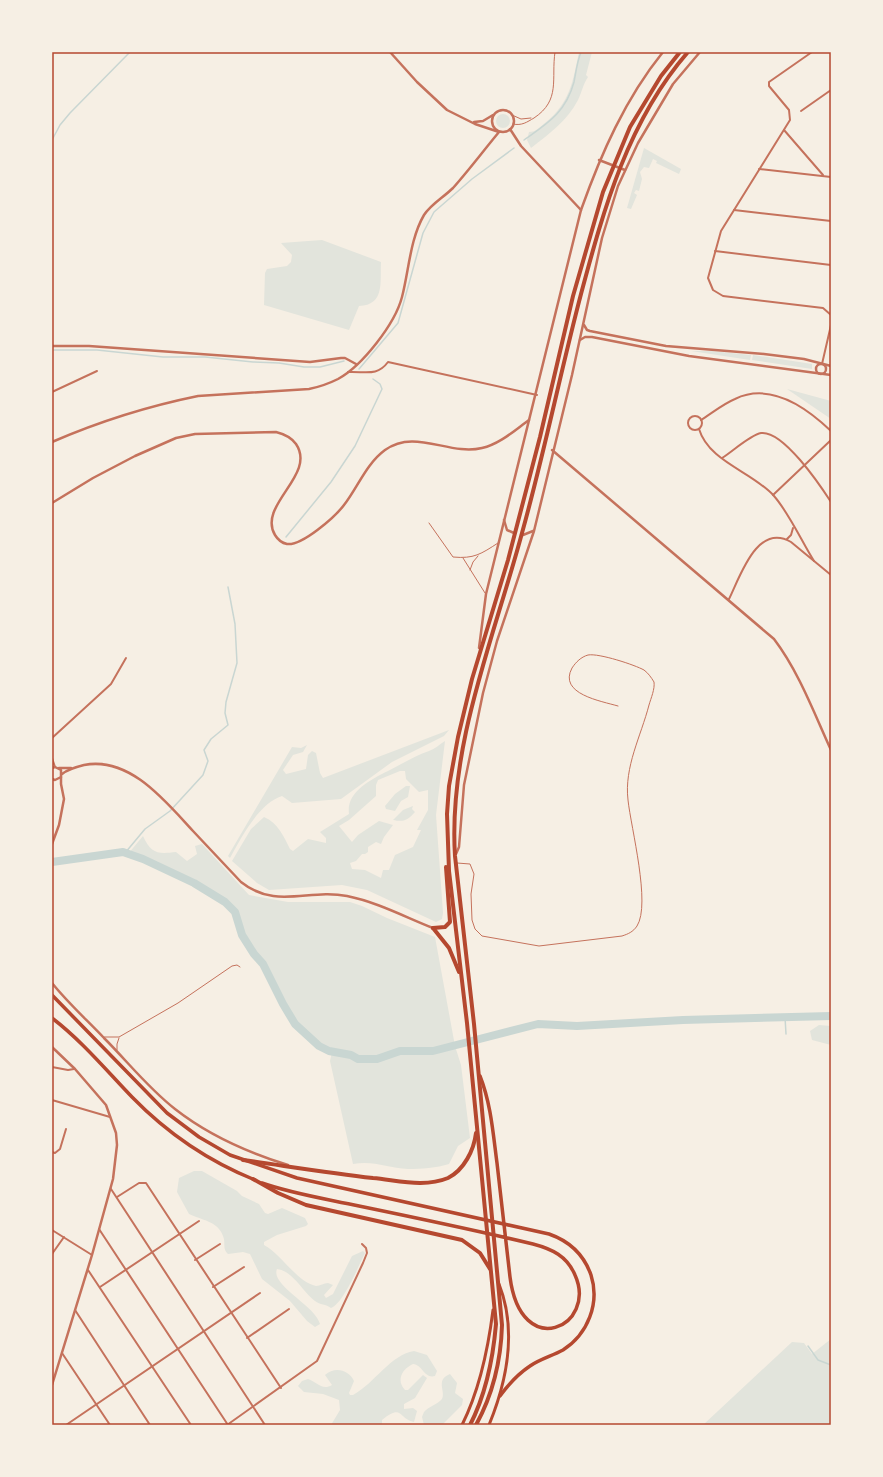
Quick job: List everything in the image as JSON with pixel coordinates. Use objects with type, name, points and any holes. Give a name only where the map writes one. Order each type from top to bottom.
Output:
[{"type":"highway","points":[[433,928],[445,927],[449,925],[450,922],[446,876],[449,786],[458,737],[479,656],[520,516],[573,296],[617,156],[630,127],[648,96],[680,52]]},
{"type":"highway","points":[[476,1425],[489,1396],[501,1350],[502,1325],[474,1024],[455,862],[454,813],[462,748],[495,624],[522,535],[598,230],[623,159],[645,114],[667,79],[688,52]]},
{"type":"highway","points":[[447,837],[449,871],[467,1023],[496,1324],[494,1350],[482,1396],[470,1425]]},
{"type":"highway","points":[[433,928],[449,948],[462,978]]},
{"type":"highway","points":[[243,1160],[302,1169],[415,1182],[438,1181],[454,1174],[466,1161],[474,1143],[476,1123]]},
{"type":"highway","points":[[253,1179],[286,1198],[306,1205],[462,1240],[472,1246],[483,1257],[492,1277]]},
{"type":"main road","points":[[52,995],[167,1113],[200,1137],[243,1160],[304,1180],[462,1214],[555,1236],[576,1250],[584,1260],[592,1278],[594,1291],[593,1305],[586,1325],[574,1341],[563,1349],[539,1361],[524,1371],[500,1396]]},
{"type":"main road","points":[[52,1018],[74,1037],[133,1098],[170,1131],[210,1160],[253,1179],[300,1194],[464,1228],[521,1241],[554,1251],[563,1258],[573,1271],[579,1287],[578,1303],[572,1316],[562,1324],[549,1328],[532,1324],[522,1316],[511,1285],[490,1106],[478,1071]]},
{"type":"main road","points":[[489,1425],[500,1396],[508,1350],[507,1318],[504,1296],[499,1284]]},
{"type":"main road","points":[[462,1425],[469,1410],[489,1347],[494,1300]]},
{"type":"street","points":[[390,52],[417,82],[446,110],[471,122],[499,132],[505,132],[510,129],[513,124],[512,115],[508,111],[502,110],[483,121],[471,122]]},
{"type":"street","points":[[479,656],[486,594],[529,420],[537,395],[581,210],[599,160],[625,108],[663,52]]},
{"type":"street","points":[[455,856],[459,847],[464,786],[483,693],[497,641],[534,531],[552,450],[580,341],[602,238],[625,170],[646,128],[673,84],[700,52]]},
{"type":"street","points":[[812,52],[770,80],[769,86],[790,112],[790,120],[721,230],[708,278],[711,287],[717,294],[823,308],[831,315]]},
{"type":"street","points":[[801,111],[831,90]]},
{"type":"street","points":[[494,114],[492,123],[494,128],[499,132]]},
{"type":"street","points":[[510,129],[521,146],[581,210]]},
{"type":"street","points":[[784,130],[824,176]]},
{"type":"street","points":[[52,442],[86,428],[198,396],[309,389],[331,383],[347,372],[385,332],[400,304],[418,227],[424,215],[453,187],[499,132]]},
{"type":"street","points":[[599,160],[625,170]]},
{"type":"street","points":[[759,170],[831,177]]},
{"type":"street","points":[[734,210],[831,221]]},
{"type":"street","points":[[715,251],[831,265]]},
{"type":"street","points":[[583,324],[588,331],[660,345],[764,354],[831,366]]},
{"type":"street","points":[[822,364],[831,325]]},
{"type":"street","points":[[580,341],[585,337],[591,337],[654,350],[831,376]]},
{"type":"street","points":[[654,350],[656,346],[660,345]]},
{"type":"street","points":[[52,346],[89,346],[310,362],[341,358],[356,364]]},
{"type":"street","points":[[347,372],[363,371],[373,374],[381,370],[388,362],[537,395]]},
{"type":"street","points":[[821,374],[826,370],[826,367],[822,364]]},
{"type":"street","points":[[821,374],[816,371],[816,368],[818,365],[822,364]]},
{"type":"street","points":[[52,392],[97,371]]},
{"type":"street","points":[[701,420],[734,399],[752,393],[764,393],[788,400],[818,420],[831,431]]},
{"type":"street","points":[[693,417],[698,417],[701,420],[701,426],[698,429],[692,430],[689,428],[688,422],[693,417]]},
{"type":"street","points":[[52,503],[128,460],[176,438],[195,434],[276,432],[293,441],[302,457],[300,467],[278,504],[272,522],[272,530],[277,538],[281,542],[291,544],[307,537],[337,513],[371,463],[398,442],[414,440],[463,450],[483,448],[496,443],[529,420]]},
{"type":"street","points":[[698,429],[708,445],[722,458],[773,494],[814,561]]},
{"type":"street","points":[[722,458],[755,436],[766,433],[774,437],[805,464],[831,502]]},
{"type":"street","points":[[773,494],[831,440]]},
{"type":"street","points":[[552,450],[767,632],[782,649],[803,688],[831,750]]},
{"type":"street","points":[[504,519],[507,530],[514,533]]},
{"type":"street","points":[[786,539],[791,535],[793,527]]},
{"type":"street","points":[[523,535],[534,531]]},
{"type":"street","points":[[729,599],[752,553],[757,547],[772,539],[786,539],[831,575]]},
{"type":"street","points":[[52,738],[111,684],[126,658]]},
{"type":"street","points":[[52,759],[54,768],[61,775],[64,799],[63,808],[52,844]]},
{"type":"street","points":[[54,768],[72,768],[93,763],[104,763],[117,767],[133,776],[160,795],[241,882],[256,893],[272,897],[346,895],[365,900],[433,928]]},
{"type":"street","points":[[61,784],[54,780],[72,768]]},
{"type":"street","points":[[52,983],[89,1024],[103,1036],[151,1088],[175,1109],[199,1125],[271,1160],[302,1169]]},
{"type":"street","points":[[52,1047],[75,1069],[106,1105],[116,1133],[117,1145],[110,1188],[92,1256],[74,1309],[52,1385]]},
{"type":"street","points":[[52,1067],[68,1070],[75,1069]]},
{"type":"street","points":[[52,1100],[111,1117]]},
{"type":"street","points":[[52,1152],[58,1152],[60,1149],[66,1129]]},
{"type":"street","points":[[117,1197],[143,1182],[281,1388]]},
{"type":"street","points":[[110,1188],[265,1425]]},
{"type":"street","points":[[100,1287],[198,1221]]},
{"type":"street","points":[[99,1229],[179,1348],[228,1425],[312,1366],[322,1353],[367,1253],[366,1248],[362,1244]]},
{"type":"street","points":[[52,1230],[64,1236],[92,1256]]},
{"type":"street","points":[[52,1254],[64,1236]]},
{"type":"street","points":[[195,1260],[220,1244]]},
{"type":"street","points":[[213,1287],[244,1267]]},
{"type":"street","points":[[88,1270],[191,1425]]},
{"type":"street","points":[[66,1425],[260,1293]]},
{"type":"street","points":[[74,1309],[150,1425]]},
{"type":"street","points":[[247,1338],[289,1309]]},
{"type":"street","points":[[62,1353],[97,1403],[110,1425]]},
{"type":"lane","points":[[513,124],[523,124],[536,117],[547,107],[553,93],[555,52]]},
{"type":"lane","points":[[512,115],[525,119],[536,117]]},
{"type":"lane","points":[[429,523],[453,557],[463,558],[479,556]]},
{"type":"lane","points":[[470,570],[473,562],[479,556],[498,543]]},
{"type":"lane","points":[[463,558],[486,594]]},
{"type":"lane","points":[[455,862],[470,864],[474,871],[471,898],[473,925],[478,933],[487,938],[539,946],[622,936],[633,931],[640,920],[642,904],[635,834],[628,799],[627,782],[644,726],[654,682],[646,671],[638,667],[596,655],[587,656],[577,661],[572,669],[569,679],[573,688],[586,696],[618,706]]},
{"type":"lane","points":[[103,1036],[119,1037],[183,1000],[232,966],[240,967]]},
{"type":"lane","points":[[117,1052],[116,1044],[119,1037]]},
{"type":"shaded area","points":[[579,52],[592,52],[586,75],[588,77],[578,100],[569,114],[551,132],[531,148],[527,140],[529,132],[536,130],[560,108],[569,91],[575,73]]},
{"type":"shaded area","points":[[500,114],[506,114],[510,118],[510,124],[506,128],[500,128],[496,124],[496,118]]},
{"type":"shaded area","points":[[644,148],[681,169],[679,174],[656,163],[657,161],[653,159],[649,168],[644,167],[640,172],[642,179],[639,191],[636,190],[634,193],[637,195],[631,209],[627,208]]},
{"type":"shaded area","points":[[322,240],[381,262],[380,284],[377,297],[373,302],[367,305],[359,306],[349,330],[264,305],[265,273],[267,269],[287,266],[291,262],[292,255],[281,243]]},
{"type":"shaded area","points":[[691,351],[712,351],[751,355],[750,360]]},
{"type":"shaded area","points":[[753,355],[812,364],[812,369],[752,360]]},
{"type":"shaded area","points":[[787,389],[831,401],[831,419]]},
{"type":"shaded area","points":[[449,730],[444,736],[392,762],[341,799],[292,803],[282,796],[274,800],[258,813],[245,831],[230,858],[228,856],[292,747],[301,748],[307,745],[303,752],[293,755],[283,770],[286,774],[306,769],[308,755],[312,751],[316,753],[320,773],[323,778]]},
{"type":"shaded area","points":[[445,741],[436,815],[443,913],[442,919],[436,922],[367,890],[342,885],[269,890],[257,883],[232,861],[251,829],[264,817],[277,827],[290,849],[293,851],[308,839],[326,843],[326,838],[320,832],[349,814],[351,799],[355,793],[374,778],[433,749]],"holes":[[[400,771],[405,771],[406,779],[419,792],[428,790],[428,810],[417,830],[421,830],[413,847],[395,855],[389,870],[383,870],[381,878],[365,870],[352,869],[350,863],[356,861],[362,854],[368,852],[368,847],[376,842],[381,844],[384,837],[393,825],[379,821],[358,835],[352,842],[339,826],[349,820],[376,796],[376,785],[378,780]]]},
{"type":"shaded area","points":[[406,786],[410,786],[408,797],[401,801],[395,811],[386,809],[385,806],[395,794]]},
{"type":"shaded area","points":[[413,806],[412,809],[415,812],[410,817],[402,821],[393,820],[403,810]]},
{"type":"shaded area","points":[[143,836],[152,850],[160,853],[176,852],[187,861],[197,854],[195,846],[202,844],[249,895],[288,902],[350,902],[435,937],[455,1046],[461,1065],[470,1138],[458,1146],[449,1164],[429,1168],[408,1169],[367,1163],[353,1164],[330,1061],[332,1052],[319,1046],[293,1021],[264,964],[254,954],[239,929],[233,909],[194,883],[128,854]]},
{"type":"shaded area","points":[[819,1025],[831,1026],[831,1045],[812,1040],[810,1031]]},
{"type":"shaded area","points":[[194,1171],[202,1171],[237,1191],[242,1196],[259,1204],[265,1213],[268,1214],[282,1208],[305,1218],[308,1224],[306,1226],[277,1235],[264,1242],[264,1245],[277,1255],[302,1279],[316,1286],[328,1283],[333,1285],[324,1295],[326,1298],[333,1294],[352,1256],[363,1251],[365,1253],[355,1275],[341,1299],[331,1308],[315,1301],[293,1277],[288,1273],[277,1269],[277,1275],[280,1282],[311,1310],[317,1317],[320,1324],[315,1327],[307,1321],[290,1301],[262,1279],[250,1254],[243,1252],[228,1254],[225,1250],[221,1231],[213,1224],[189,1214],[177,1192],[179,1178]]},
{"type":"shaded area","points":[[831,1339],[831,1425],[703,1425],[792,1342],[804,1343],[812,1354]]},
{"type":"shaded area","points":[[414,1351],[427,1355],[437,1371],[435,1376],[428,1376],[419,1367],[413,1364],[403,1372],[401,1382],[405,1390],[408,1390],[423,1375],[427,1378],[415,1398],[404,1404],[404,1409],[413,1408],[417,1411],[414,1422],[397,1412],[382,1420],[382,1425],[331,1425],[340,1410],[339,1400],[323,1394],[304,1392],[298,1386],[302,1381],[308,1379],[322,1387],[328,1387],[332,1385],[325,1375],[329,1372],[341,1370],[349,1374],[354,1381],[349,1393],[350,1395],[353,1395],[361,1390],[397,1358]]},
{"type":"shaded area","points":[[450,1374],[457,1383],[455,1393],[463,1399],[462,1405],[442,1425],[424,1425],[422,1417],[424,1412],[442,1399],[442,1382],[446,1376]]},
{"type":"waterway","points":[[52,140],[60,125],[70,113],[130,52]]},
{"type":"waterway","points":[[524,140],[541,128],[561,109],[571,92],[581,52]]},
{"type":"waterway","points":[[359,369],[398,323],[423,233],[434,212],[472,179],[514,148]]},
{"type":"waterway","points":[[52,350],[97,350],[163,357],[205,357],[279,363],[304,367],[320,367],[344,361]]},
{"type":"waterway","points":[[286,537],[331,482],[355,446],[382,389],[380,384],[373,379]]},
{"type":"waterway","points":[[125,853],[145,829],[170,811],[203,775],[208,761],[204,750],[211,739],[228,725],[225,713],[226,702],[237,663],[235,624],[228,587]]},
{"type":"waterway","points":[[52,862],[123,852],[143,859],[194,883],[225,902],[235,912],[242,935],[254,954],[263,964],[295,1024],[319,1046],[329,1051],[351,1055],[358,1059],[377,1059],[400,1051],[433,1051],[538,1024],[577,1026],[683,1020],[831,1016]]},
{"type":"waterway","points":[[785,1017],[786,1034]]},
{"type":"waterway","points":[[808,1346],[818,1360],[831,1365]]}]
